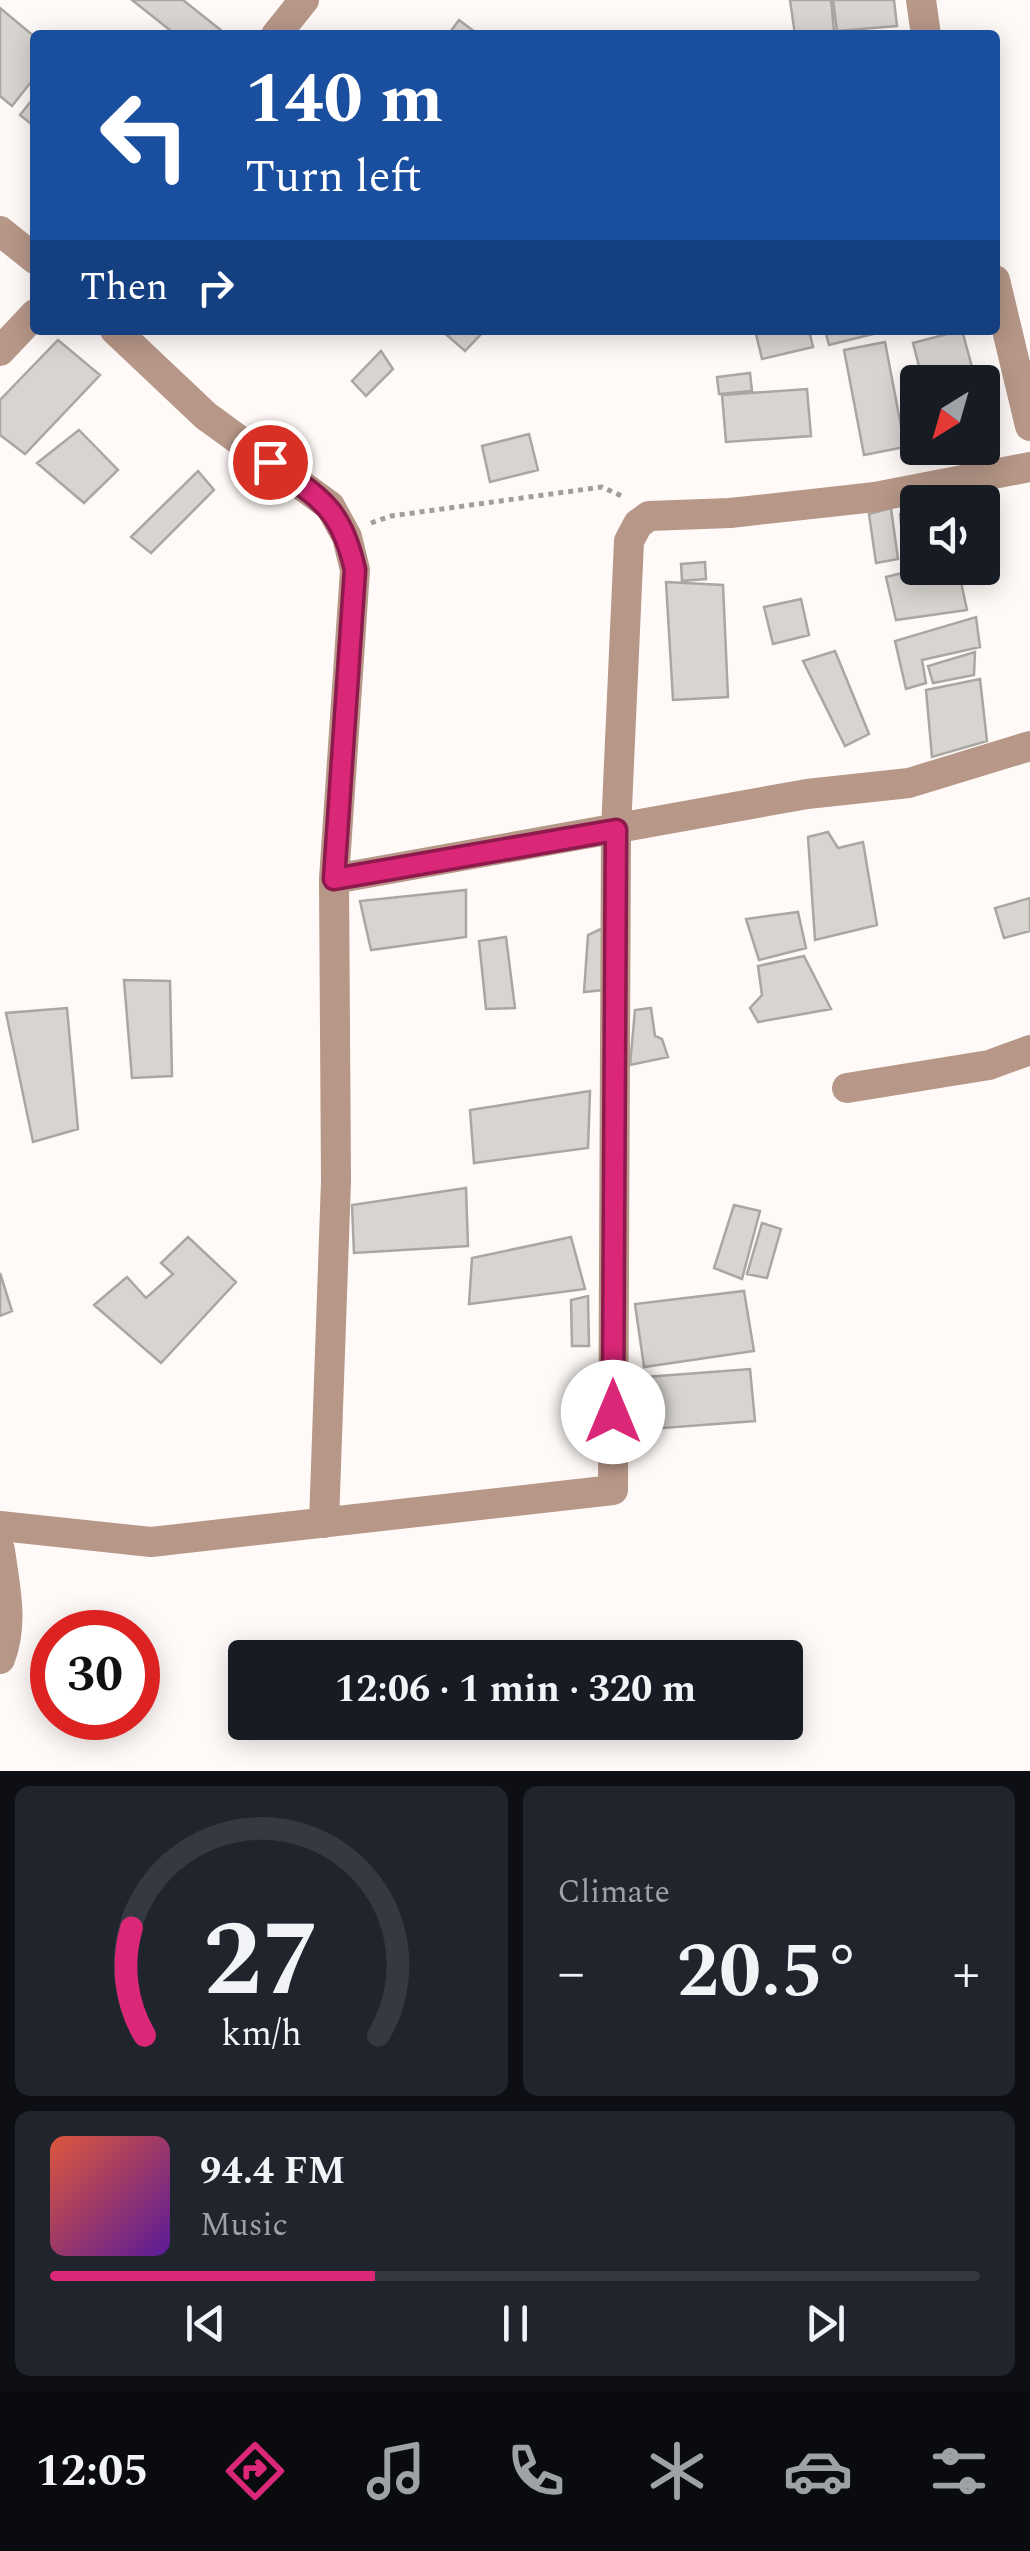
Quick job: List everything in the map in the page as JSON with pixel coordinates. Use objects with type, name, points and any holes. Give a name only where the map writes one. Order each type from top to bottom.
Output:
[{"type":"street","points":[[280,30],[304,0]]},
{"type":"street","points":[[921,0],[925,30]]},
{"type":"street","points":[[0,231],[30,255]]},
{"type":"street","points":[[1000,301],[1030,426]]},
{"type":"street","points":[[0,351],[30,319]]},
{"type":"street","points":[[121,335],[206,416],[330,506],[344,531],[355,570],[334,879],[336,1181],[324,1523]]},
{"type":"street","points":[[0,1526],[151,1542],[613,1490],[616,830],[630,541],[645,520],[662,515],[730,514],[875,497],[1030,468]]},
{"type":"street","points":[[334,879],[807,794],[909,783],[1030,746]]},
{"type":"street","points":[[847,1088],[989,1065],[1030,1050]]},
{"type":"street","points":[[0,1550],[9,1614],[7,1642],[0,1659]]},
{"type":"path","points":[[344,531],[392,516],[602,487],[621,494],[645,520]]},
{"type":"building","points":[[132,0],[183,0],[221,30],[170,30]]},
{"type":"building","points":[[790,0],[831,0],[834,30],[794,30]]},
{"type":"building","points":[[833,0],[894,0],[897,26],[837,30]]},
{"type":"building","points":[[0,8],[30,33],[30,83],[12,106],[0,96]]},
{"type":"building","points":[[459,20],[472,30],[452,30]]},
{"type":"building","points":[[30,102],[30,123],[20,115]]},
{"type":"building","points":[[447,335],[480,335],[465,351]]},
{"type":"building","points":[[756,335],[810,335],[813,347],[762,359]]},
{"type":"building","points":[[826,335],[869,335],[829,345]]},
{"type":"building","points":[[943,335],[963,335],[971,365],[919,365],[913,343]]},
{"type":"building","points":[[58,340],[100,375],[25,454],[0,435],[0,400]]},
{"type":"building","points":[[885,342],[900,421],[900,448],[864,455],[844,350]]},
{"type":"building","points":[[381,351],[393,369],[366,396],[352,381]]},
{"type":"building","points":[[750,373],[752,391],[719,394],[717,377]]},
{"type":"building","points":[[807,389],[811,436],[726,442],[722,395]]},
{"type":"building","points":[[79,430],[118,470],[84,503],[37,463]]},
{"type":"building","points":[[529,434],[538,470],[490,482],[482,446]]},
{"type":"building","points":[[198,471],[214,490],[151,553],[131,537]]},
{"type":"building","points":[[891,508],[898,559],[876,563],[869,514]]},
{"type":"building","points":[[705,562],[706,579],[682,581],[681,564]]},
{"type":"building","points":[[900,574],[900,585],[962,585],[967,610],[896,620],[886,577]]},
{"type":"building","points":[[666,582],[723,585],[728,697],[673,700]]},
{"type":"building","points":[[801,599],[809,635],[773,644],[764,607]]},
{"type":"building","points":[[976,617],[980,647],[922,660],[926,683],[906,689],[895,641]]},
{"type":"building","points":[[835,651],[869,734],[845,746],[803,661]]},
{"type":"building","points":[[975,652],[974,675],[933,683],[928,666]]},
{"type":"building","points":[[980,679],[987,741],[932,757],[926,690]]},
{"type":"building","points":[[828,832],[838,848],[863,842],[877,925],[815,940],[808,837]]},
{"type":"building","points":[[466,890],[466,937],[371,950],[360,901]]},
{"type":"building","points":[[1030,898],[1030,931],[1004,938],[995,908]]},
{"type":"building","points":[[798,912],[806,948],[759,960],[746,919]]},
{"type":"building","points":[[603,928],[603,990],[584,992],[588,935]]},
{"type":"building","points":[[506,937],[515,1008],[486,1009],[479,941]]},
{"type":"building","points":[[804,956],[831,1009],[758,1022],[750,1008],[762,995],[758,966]]},
{"type":"building","points":[[124,980],[170,981],[172,1076],[132,1078]]},
{"type":"building","points":[[67,1008],[78,1129],[33,1142],[6,1013]]},
{"type":"building","points":[[651,1008],[655,1036],[662,1039],[668,1057],[630,1065],[635,1010]]},
{"type":"building","points":[[590,1091],[588,1148],[474,1163],[470,1110]]},
{"type":"building","points":[[466,1188],[468,1246],[354,1253],[352,1205]]},
{"type":"building","points":[[734,1205],[760,1211],[742,1279],[714,1268]]},
{"type":"building","points":[[762,1223],[781,1229],[767,1278],[747,1274]]},
{"type":"building","points":[[188,1237],[236,1282],[161,1363],[94,1305],[127,1277],[146,1298],[173,1274],[161,1263]]},
{"type":"building","points":[[571,1237],[585,1289],[469,1304],[472,1258]]},
{"type":"building","points":[[0,1273],[12,1311],[0,1316]]},
{"type":"building","points":[[744,1291],[754,1351],[644,1367],[635,1304]]},
{"type":"building","points":[[588,1296],[589,1346],[572,1346],[571,1300]]},
{"type":"building","points":[[750,1369],[755,1421],[650,1429],[646,1377]]},
{"type":"route","points":[[270,462],[330,506],[348,537],[355,570],[334,879],[616,830],[613,1412]]}]
